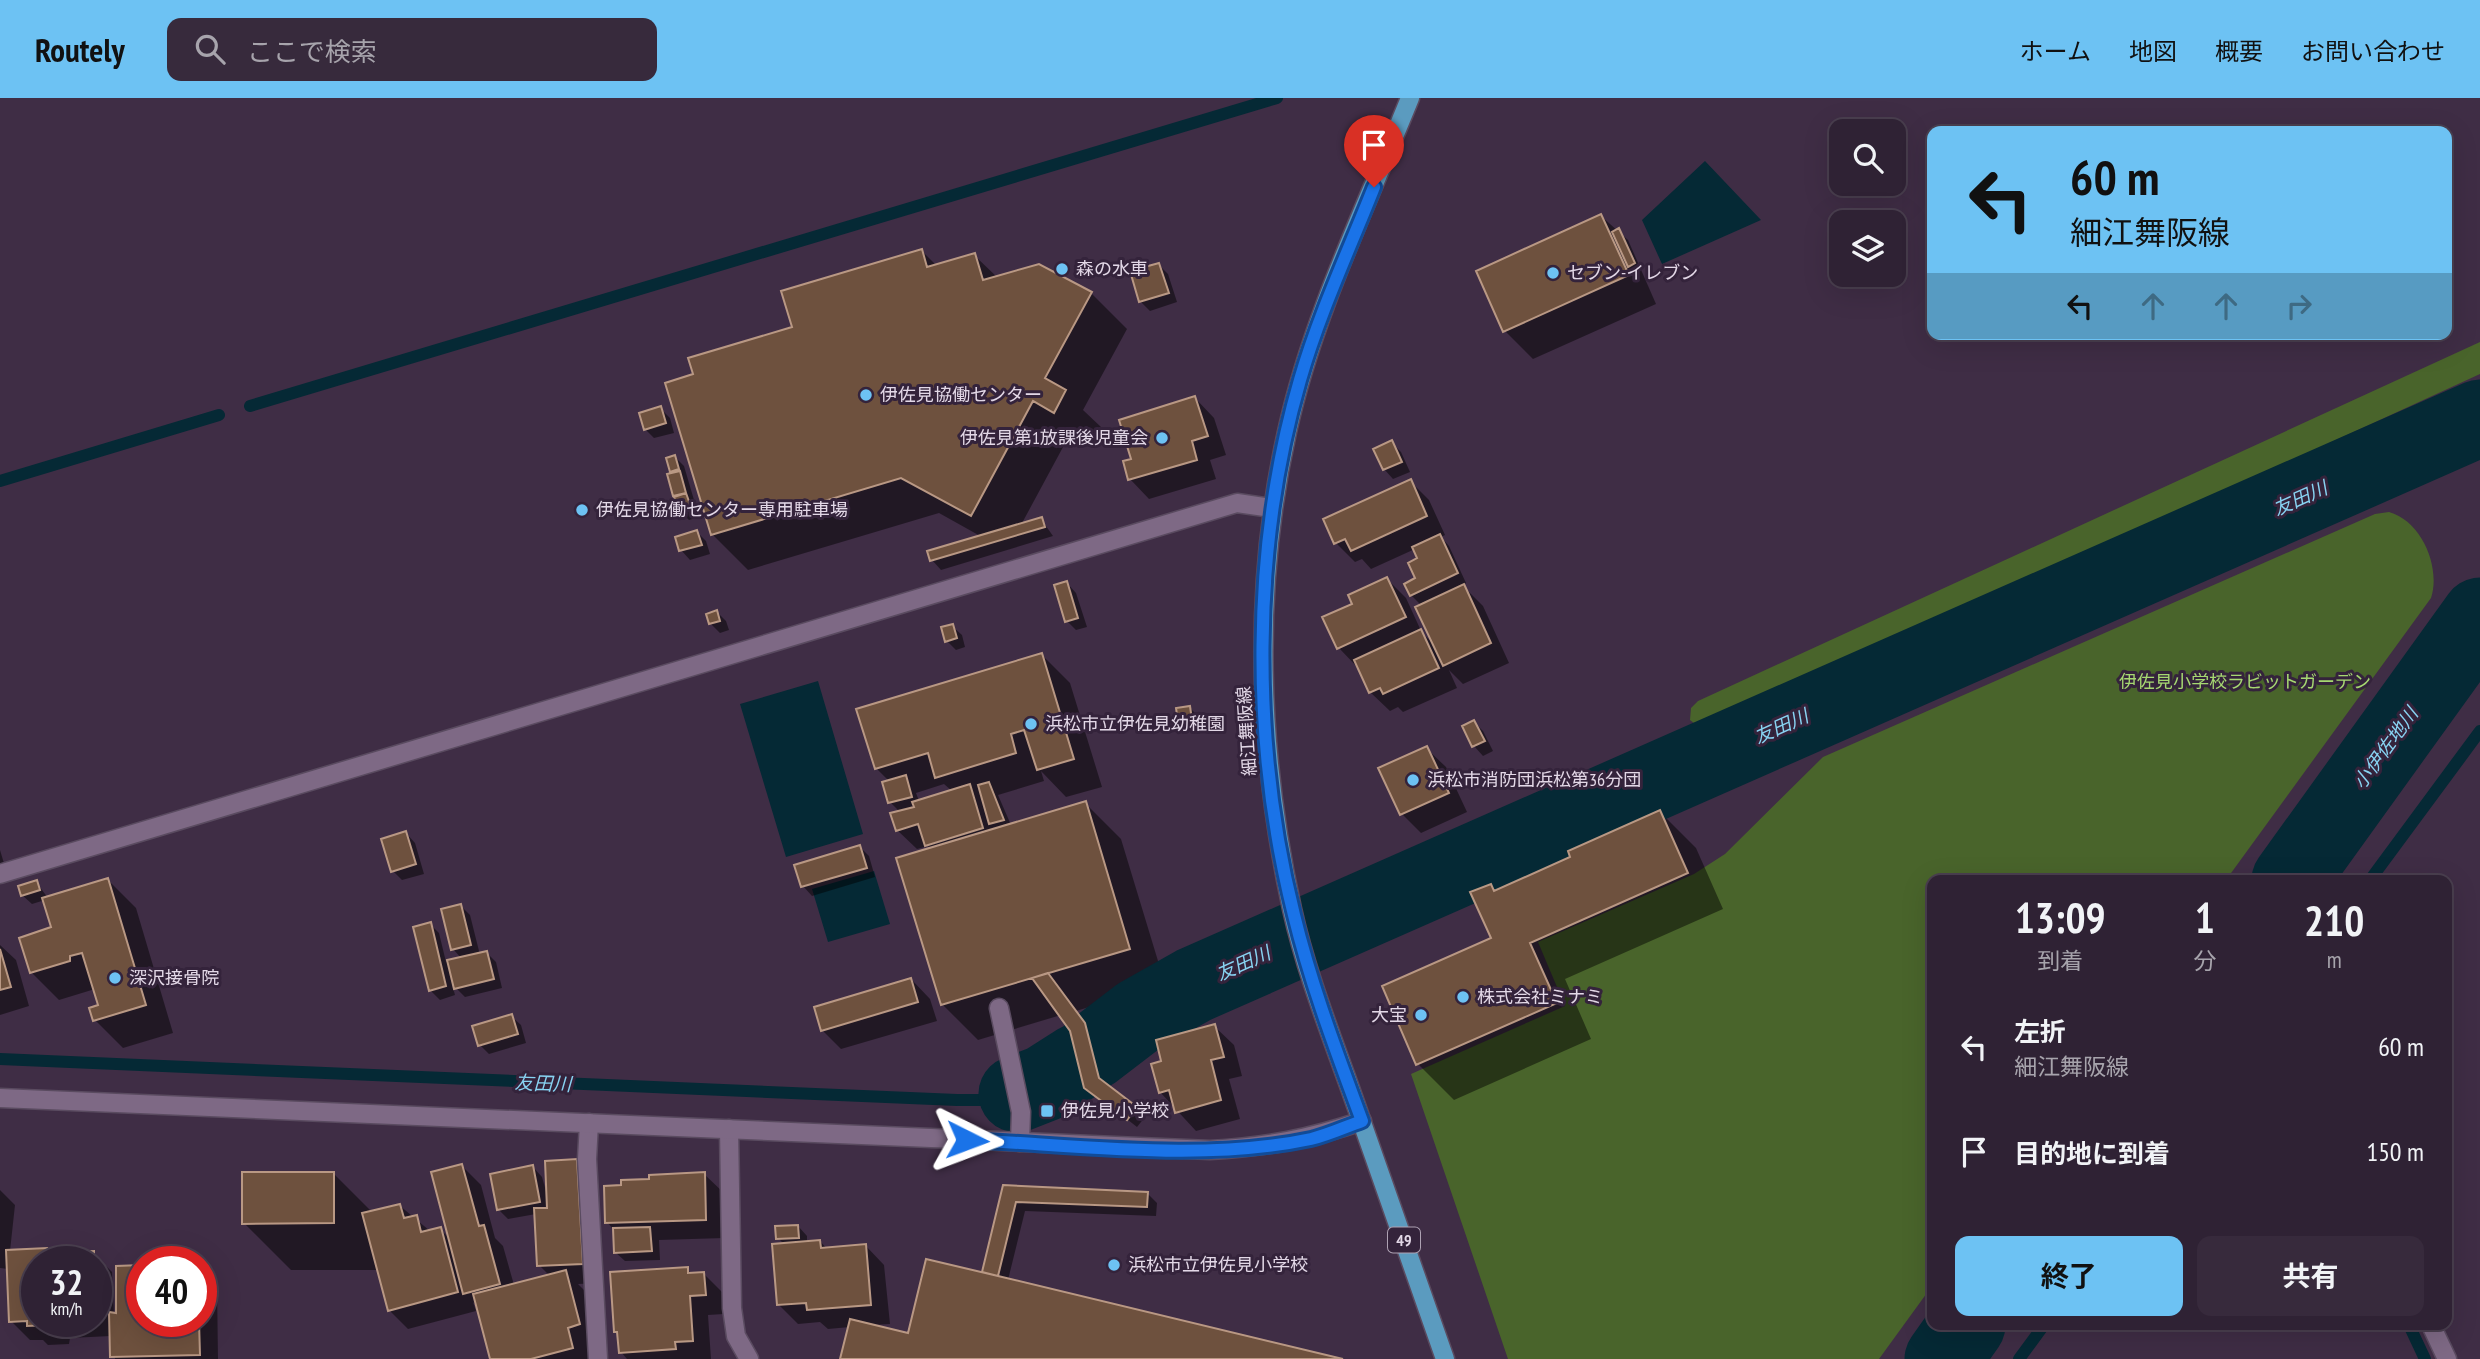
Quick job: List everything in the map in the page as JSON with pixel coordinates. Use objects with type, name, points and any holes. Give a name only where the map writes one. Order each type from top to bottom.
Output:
[{"type":"main road","name":"細江舞阪線","points":[[1410,98],[1317,329],[1287,430],[1272,508],[1264,586],[1264,694],[1274,803],[1295,920],[1305,957],[1445,1359]]},
{"type":"street","points":[[0,874],[1237,503],[1272,508]]},
{"type":"street","points":[[999,1008],[1021,1112],[1020,1142]]},
{"type":"street","points":[[0,1098],[1210,1150],[1262,1147],[1313,1138],[1362,1121]]},
{"type":"street","points":[[589,1123],[587,1159],[598,1359]]},
{"type":"street","points":[[729,1129],[732,1308],[736,1336],[748,1359]]},
{"type":"street","points":[[2433,1330],[2447,1359]]},
{"type":"green space","points":[[2480,342],[2480,374],[1712,726],[1699,727],[1690,720],[1691,708],[1698,701]]},
{"type":"green space","name":"伊佐見小学校ラビットガーデン","points":[[2389,512],[2401,517],[2419,535],[2431,560],[2431,598],[2230,875],[1927,875],[1927,1293],[1879,1359],[1508,1359],[1411,1074],[1565,1006],[1538,942],[1694,874],[1725,854],[1823,757],[2375,514]]},
{"type":"water","points":[[1705,161],[1761,220],[1662,264],[1642,220]]},
{"type":"water","points":[[818,681],[863,834],[786,857],[740,704]]},
{"type":"water","points":[[874,871],[890,924],[828,942],[812,889]]},
{"type":"building","name":"セブン-イレブン","points":[[1601,214],[1629,275],[1503,332],[1476,271]]},
{"type":"building","points":[[1619,228],[1635,263],[1628,267],[1612,232]]},
{"type":"building","name":"伊佐見協働センター","points":[[922,249],[927,267],[975,253],[983,280],[1039,264],[1092,292],[1045,378],[1066,390],[1054,413],[1033,401],[971,516],[901,478],[711,535],[665,383],[693,374],[688,358],[792,327],[781,291]]},
{"type":"building","points":[[1159,263],[1169,293],[1139,302],[1130,271]]},
{"type":"building","name":"伊佐見第1放課後児童会","points":[[1195,396],[1208,436],[1192,441],[1197,460],[1128,480],[1123,461],[1131,459],[1119,420]]},
{"type":"building","points":[[661,406],[666,423],[644,430],[639,413]]},
{"type":"building","points":[[1392,440],[1402,462],[1383,470],[1373,449]]},
{"type":"building","points":[[675,455],[679,469],[670,472],[666,458]]},
{"type":"building","points":[[680,471],[686,493],[673,496],[667,474]]},
{"type":"building","points":[[1411,479],[1427,516],[1351,551],[1345,539],[1334,544],[1323,519]]},
{"type":"building","points":[[686,493],[691,507],[678,511],[674,497]]},
{"type":"building","points":[[1042,517],[1045,527],[930,561],[927,551]]},
{"type":"building","points":[[697,530],[702,545],[679,551],[675,537]]},
{"type":"building","points":[[1440,534],[1458,573],[1410,596],[1404,584],[1415,578],[1408,563],[1417,558],[1412,547]]},
{"type":"building","points":[[1387,577],[1406,617],[1337,649],[1322,617],[1352,604],[1348,595]]},
{"type":"building","points":[[1067,581],[1078,618],[1065,622],[1054,585]]},
{"type":"building","points":[[1464,584],[1491,643],[1443,666],[1415,607]]},
{"type":"building","points":[[717,610],[720,621],[709,624],[706,614]]},
{"type":"building","points":[[953,624],[957,638],[945,642],[941,627]]},
{"type":"building","points":[[1421,629],[1439,668],[1383,694],[1380,688],[1369,693],[1354,660]]},
{"type":"building","points":[[1042,653],[1074,759],[1037,770],[1024,730],[1011,734],[1016,753],[935,778],[928,753],[875,769],[856,709]]},
{"type":"building","points":[[1190,706],[1192,720],[1178,722],[1176,708]]},
{"type":"building","points":[[1474,720],[1485,741],[1472,747],[1462,726]]},
{"type":"building","name":"浜松市消防団浜松第36分団","points":[[1427,746],[1449,793],[1400,815],[1378,768]]},
{"type":"building","points":[[906,775],[912,797],[888,803],[882,782]]},
{"type":"building","points":[[989,782],[1004,820],[989,824],[978,785]]},
{"type":"building","points":[[970,784],[983,828],[925,846],[918,824],[896,831],[890,813],[914,807],[912,802]]},
{"type":"building","points":[[1086,801],[1130,949],[941,1005],[896,858]]},
{"type":"building","points":[[1660,810],[1688,873],[1530,943],[1557,1003],[1416,1065],[1382,986],[1491,938],[1470,892],[1491,884],[1494,891],[1570,857],[1568,851]]},
{"type":"building","points":[[406,831],[416,864],[391,872],[381,839]]},
{"type":"building","points":[[860,845],[867,868],[801,887],[794,865]]},
{"type":"building","points":[[108,878],[146,1005],[93,1021],[89,1008],[98,1005],[82,953],[70,956],[70,961],[30,973],[19,938],[51,927],[42,898]]},
{"type":"building","points":[[37,880],[40,890],[21,896],[18,886]]},
{"type":"building","points":[[461,904],[471,945],[451,950],[441,909]]},
{"type":"building","points":[[431,922],[446,986],[429,991],[413,927]]},
{"type":"building","points":[[0,949],[11,987],[0,990]]},
{"type":"building","points":[[487,951],[494,979],[454,989],[447,960]]},
{"type":"building","points":[[1048,973],[1085,1023],[1099,1078],[1137,1107],[1127,1120],[1084,1088],[1070,1031],[1032,978]]},
{"type":"building","points":[[911,978],[918,1002],[821,1031],[814,1007]]},
{"type":"building","points":[[512,1014],[518,1034],[478,1046],[472,1026]]},
{"type":"building","points":[[1215,1024],[1224,1057],[1211,1060],[1221,1100],[1175,1113],[1169,1090],[1159,1093],[1151,1064],[1161,1061],[1156,1040]]},
{"type":"building","points":[[577,1159],[583,1264],[537,1266],[534,1208],[547,1208],[545,1161]]},
{"type":"building","points":[[462,1164],[479,1226],[484,1225],[500,1284],[463,1294],[431,1172]]},
{"type":"building","points":[[533,1165],[540,1202],[497,1210],[490,1174]]},
{"type":"building","points":[[242,1172],[334,1172],[334,1223],[242,1224]]},
{"type":"building","points":[[705,1172],[706,1220],[605,1223],[604,1186],[621,1185],[621,1180],[649,1179],[649,1175]]},
{"type":"building","points":[[1003,1185],[1148,1192],[1147,1207],[1016,1202],[998,1276],[982,1272]]},
{"type":"building","points":[[400,1204],[404,1218],[417,1215],[421,1232],[441,1227],[458,1292],[388,1311],[362,1213]]},
{"type":"building","points":[[798,1225],[799,1238],[776,1239],[775,1226]]},
{"type":"building","points":[[650,1227],[652,1251],[614,1253],[613,1228]]},
{"type":"building","points":[[820,1240],[821,1248],[866,1244],[871,1305],[807,1310],[806,1303],[777,1305],[772,1244]]},
{"type":"building","points":[[21,1249],[21,1321],[9,1322],[6,1250]]},
{"type":"building","points":[[926,1259],[1343,1359],[840,1359],[850,1319],[908,1333]]},
{"type":"building","points":[[116,1266],[126,1266],[126,1337],[199,1337],[200,1355],[110,1357],[112,1312],[116,1313]]},
{"type":"building","points":[[688,1267],[688,1273],[704,1272],[706,1295],[690,1296],[693,1341],[675,1342],[676,1349],[619,1353],[617,1332],[614,1332],[610,1272]]},
{"type":"building","points":[[566,1270],[580,1324],[568,1328],[573,1348],[531,1359],[490,1359],[473,1294]]},
{"type":"waterway","points":[[250,406],[1277,98]]},
{"type":"waterway","points":[[0,481],[219,415]]},
{"type":"waterway","name":"友田川","points":[[1092,1052],[1139,1016],[1194,985],[2480,418]]},
{"type":"waterway","name":"小伊佐地川","points":[[2294,875],[2480,616]]},
{"type":"waterway","points":[[2374,875],[2480,731]]},
{"type":"waterway","name":"友田川","points":[[0,1059],[957,1100],[987,1100],[1017,1094]]},
{"type":"waterway","name":"友田川","points":[[1017,1094],[1045,1083],[1078,1062]]},
{"type":"waterway","name":"小伊佐地川","points":[[1943,1359],[1963,1330]]},
{"type":"waterway","points":[[2019,1359],[2040,1330]]},
{"type":"waterway","points":[[2411,1330],[2425,1359]]},
{"type":"place","name":"森の水車","points":[[1062,269]]},
{"type":"place","name":"セブン-イレブン","points":[[1553,273]]},
{"type":"place","name":"伊佐見協働センター","points":[[866,395]]},
{"type":"place","name":"伊佐見第1放課後児童会","points":[[1162,438]]},
{"type":"place","name":"伊佐見協働センター専用駐車場","points":[[582,510]]},
{"type":"place","name":"浜松市立伊佐見幼稚園","points":[[1031,724]]},
{"type":"place","name":"浜松市消防団浜松第36分団","points":[[1413,780]]},
{"type":"place","name":"深沢接骨院","points":[[115,978]]},
{"type":"place","name":"株式会社ミナミ","points":[[1463,997]]},
{"type":"place","name":"大宝","points":[[1421,1015]]},
{"type":"place","name":"伊佐見小学校","points":[[1047,1111]]},
{"type":"place","name":"浜松市立伊佐見小学校","points":[[1114,1265]]},
{"type":"route","points":[[967,1140],[1210,1150],[1262,1147],[1313,1138],[1362,1121],[1315,990],[1293,911],[1282,857],[1268,749],[1263,639],[1269,533],[1287,430],[1317,329],[1374,187]]}]
